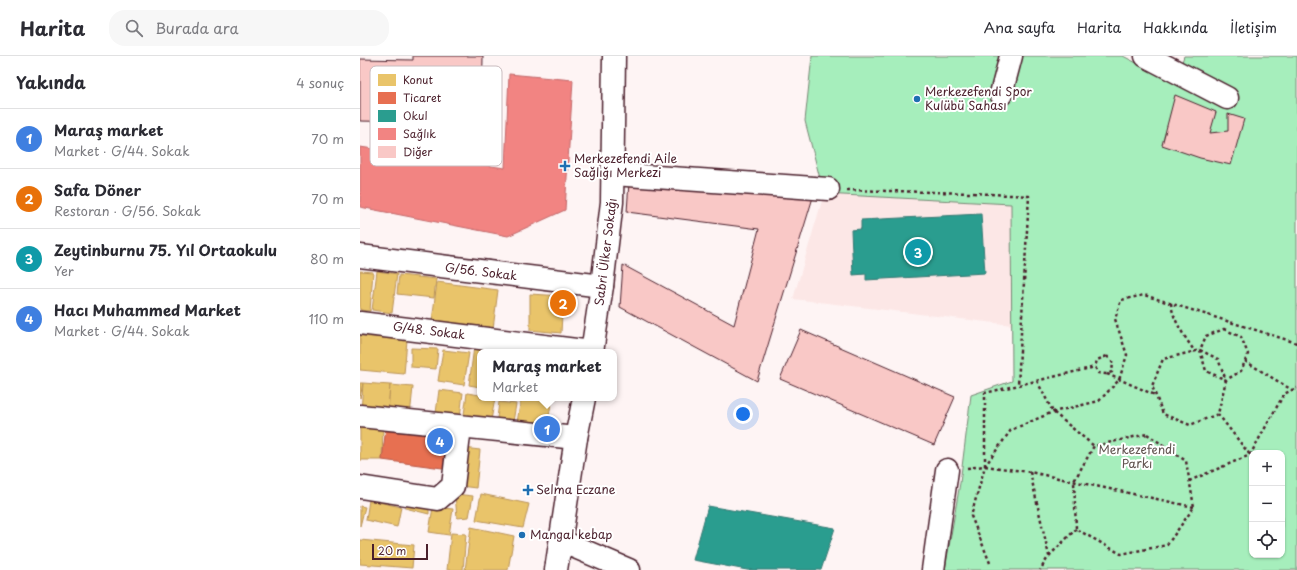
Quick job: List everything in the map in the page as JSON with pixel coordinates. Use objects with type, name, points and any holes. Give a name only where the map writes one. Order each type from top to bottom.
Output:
[{"type":"street","name":"Sabri Ülker Sokağı","points":[[592,349],[612,202],[614,56]]},
{"type":"street","points":[[1001,94],[1011,56]]},
{"type":"street","points":[[1146,56],[1226,98]]},
{"type":"street","points":[[613,174],[828,189]]},
{"type":"street","name":"G/56. Sokak","points":[[360,256],[602,286]]},
{"type":"street","name":"G/48. Sokak","points":[[360,323],[568,349]]},
{"type":"street","points":[[556,570],[576,438],[583,401]]},
{"type":"street","points":[[360,416],[576,438]]},
{"type":"street","points":[[360,487],[438,499],[453,486],[460,427]]},
{"type":"street","points":[[933,570],[947,470]]},
{"type":"street","points":[[561,541],[629,570]]},
{"type":"path","points":[[828,189],[1029,196],[1018,385]]},
{"type":"path","points":[[985,466],[1011,430],[1053,412],[1099,400],[1119,380],[1127,355],[1115,319],[1121,300],[1144,295],[1297,343]]},
{"type":"path","points":[[1171,303],[1172,313],[1183,335],[1195,352]]},
{"type":"path","points":[[1224,329],[1241,337],[1248,354],[1241,371],[1226,380],[1206,371],[1200,350],[1206,336],[1224,329]]},
{"type":"path","points":[[1200,350],[1218,359],[1226,380],[1218,414],[1190,425],[1163,414],[1152,386],[1163,358],[1200,350]]},
{"type":"path","points":[[1106,374],[1112,372],[1113,363],[1107,356],[1097,360],[1095,367],[1098,373],[1106,374],[1155,395]]},
{"type":"path","points":[[1245,361],[1292,390]]},
{"type":"path","points":[[990,563],[971,516],[985,466],[985,393],[1095,367]]},
{"type":"path","points":[[1037,381],[1053,412],[1094,446]]},
{"type":"path","points":[[1253,450],[1284,394],[1297,388]]},
{"type":"path","points":[[1218,414],[1249,454]]},
{"type":"path","points":[[1040,570],[1049,556],[1076,529],[1074,481],[1094,446],[1147,434],[1186,461],[1194,507],[1167,546],[1121,554],[1076,529]]},
{"type":"path","points":[[1189,481],[1249,455]]},
{"type":"path","points":[[947,470],[985,466],[1030,472],[1194,507]]},
{"type":"path","points":[[1030,472],[1049,556]]},
{"type":"shaded area","points":[[824,194],[1011,204],[1012,325],[793,299]]},
{"type":"green space","name":"Merkezefendi Parkı","points":[[812,56],[1123,56],[1175,83],[1184,56],[1297,56],[1297,570],[945,570],[960,483],[971,395],[1012,381],[1011,204],[824,194],[805,121]]},
{"type":"building: Konut","points":[[360,271],[373,272],[370,311],[360,310]]},
{"type":"building: Konut","points":[[377,271],[397,274],[392,313],[372,310]]},
{"type":"building: Konut","points":[[399,275],[436,279],[434,298],[397,294]]},
{"type":"building: Konut","points":[[437,282],[498,290],[493,329],[432,321]]},
{"type":"building: Konut","points":[[530,294],[563,296],[561,333],[530,330]]},
{"type":"building: Konut","points":[[360,336],[407,340],[404,374],[360,370]]},
{"type":"building: Konut","points":[[474,347],[488,349],[477,349],[477,386],[469,385]]},
{"type":"building: Konut","points":[[411,348],[438,349],[436,369],[411,367]]},
{"type":"building: Konut","points":[[443,350],[469,353],[464,385],[438,381]]},
{"type":"building: Konut","points":[[360,383],[363,383],[360,398]]},
{"type":"building: Konut","points":[[363,383],[390,385],[388,414],[361,412]]},
{"type":"building: Konut","points":[[390,385],[413,387],[410,416],[388,414]]},
{"type":"building: Konut","points":[[439,390],[463,393],[460,417],[436,413]]},
{"type":"building: Konut","points":[[467,393],[477,395],[477,401],[494,401],[490,426],[463,422]]},
{"type":"building: Konut","points":[[521,401],[552,401],[546,434],[516,429]]},
{"type":"building: Konut","points":[[499,402],[516,404],[512,428],[496,426]]},
{"type":"building: Konut","points":[[360,426],[383,427],[382,460],[360,460]]},
{"type":"building: Konut","points":[[464,448],[480,450],[476,488],[460,486]]},
{"type":"building: Konut","points":[[455,494],[473,496],[469,517],[457,518]]},
{"type":"building: Konut","points":[[481,494],[529,504],[523,528],[476,520]]},
{"type":"building: Konut","points":[[369,500],[401,507],[397,527],[366,520]]},
{"type":"building: Konut","points":[[407,500],[429,505],[429,514],[405,508]]},
{"type":"building: Konut","points":[[360,506],[365,507],[360,526]]},
{"type":"building: Konut","points":[[433,507],[453,509],[449,535],[429,532]]},
{"type":"building: Konut","points":[[471,527],[514,536],[508,570],[465,570]]},
{"type":"building: Konut","points":[[451,533],[466,534],[463,570],[447,570]]},
{"type":"building: Konut","points":[[360,540],[414,545],[412,568],[360,564]]},
{"type":"building: Ticaret","points":[[386,427],[454,435],[450,469],[382,460]]},
{"type":"building: Okul","points":[[981,214],[985,273],[866,280],[866,274],[853,275],[851,230],[861,229],[861,220]]},
{"type":"building: Okul","points":[[708,506],[835,528],[821,570],[747,570],[693,560]]},
{"type":"building: Sağlık","points":[[509,74],[573,80],[565,210],[508,236],[360,207],[360,147],[370,148],[370,166],[491,166],[505,168]]},
{"type":"building: Diğer","points":[[413,56],[483,56],[483,66],[370,66],[370,121],[360,121],[360,59],[413,60]]},
{"type":"building: Diğer","points":[[1175,95],[1216,112],[1210,133],[1228,131],[1228,114],[1244,119],[1231,165],[1200,158],[1162,145]]},
{"type":"building: Diğer","points":[[629,182],[814,194],[757,381],[620,307],[623,265],[734,325],[759,229],[627,212]]},
{"type":"building: Diğer","points":[[801,330],[955,397],[934,445],[780,379]]},
{"type":"place","name":"Merkezefendi Spor Kulübü Sahası","points":[[917,99]]},
{"type":"place","name":"Merkezefendi Aile Sağlığı Merkezi","points":[[565,166]]},
{"type":"place","name":"Zeytinburnu 75. Yıl Ortaokulu","points":[[918,252]]},
{"type":"place","name":"Safa Döner","points":[[563,303]]},
{"type":"place","name":"Maraş market","points":[[547,429]]},
{"type":"place","name":"Hacı Muhammed Market","points":[[440,441]]},
{"type":"place","name":"Selma Eczane","points":[[528,490]]},
{"type":"place","name":"Mangal kebap","points":[[522,535]]}]
